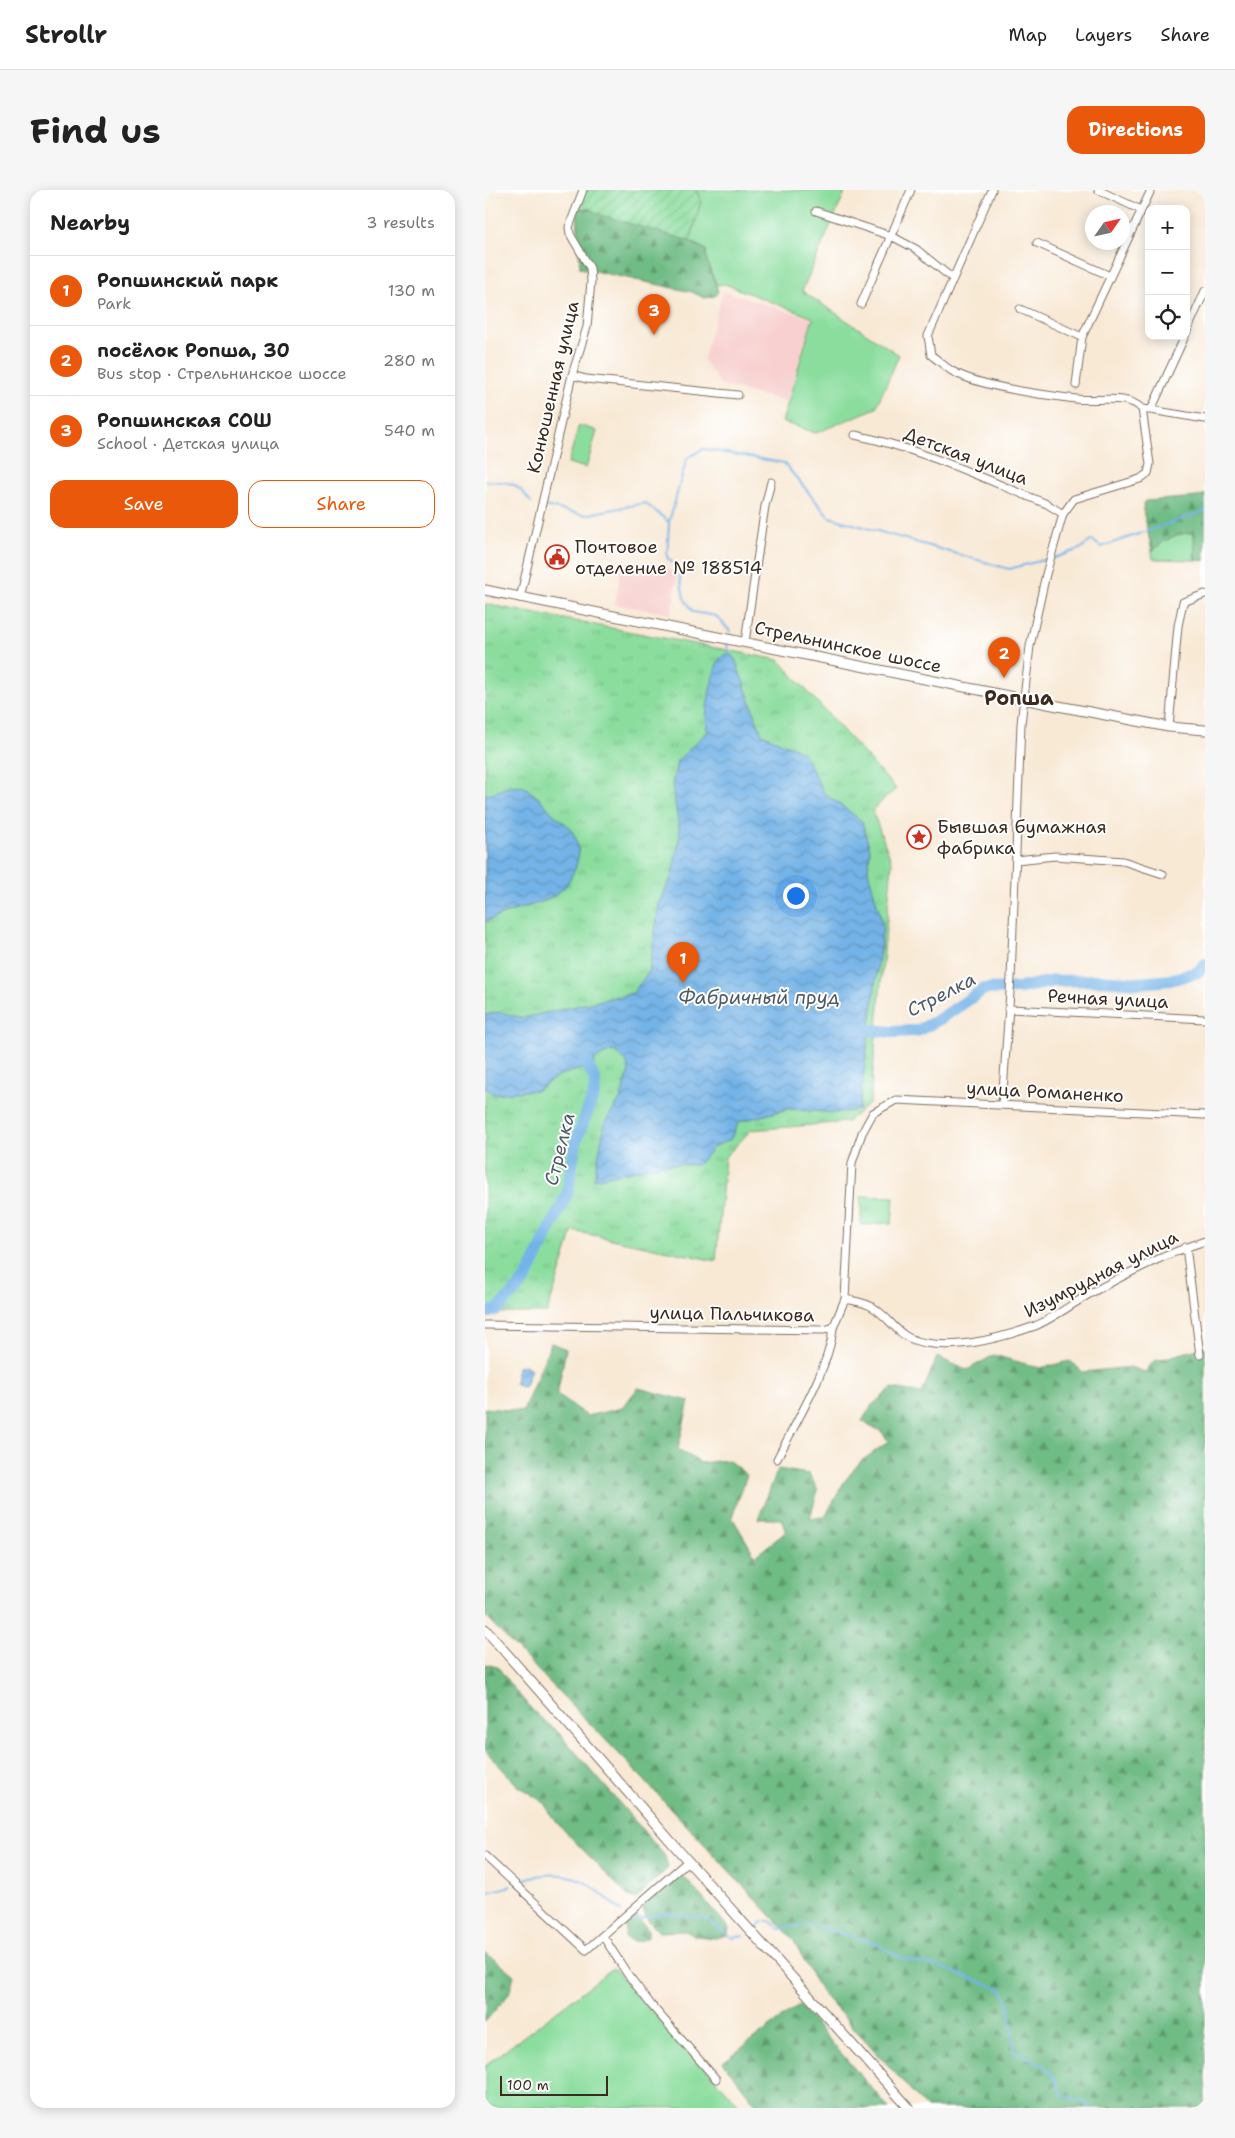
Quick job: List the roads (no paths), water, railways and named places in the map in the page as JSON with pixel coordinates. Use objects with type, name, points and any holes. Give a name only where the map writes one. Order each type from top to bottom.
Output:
[{"type":"main road","name":"Стрельнинское шоссе","points":[[485,590],[1169,727],[1205,730]]},
{"type":"main road","points":[[485,1629],[687,1861],[909,2108]]},
{"type":"street","name":"Конюшенная улица","points":[[520,598],[572,375],[587,327],[591,281],[590,268],[570,234],[569,227],[583,190]]},
{"type":"street","points":[[861,304],[911,190]]},
{"type":"street","points":[[992,190],[928,336],[931,355],[953,371],[1001,386],[1078,400],[1123,400],[1137,403],[1142,409],[1150,464],[1148,473],[1140,479],[1074,500],[1063,514],[1046,574],[1030,646],[1021,724],[1011,978],[1002,1105]]},
{"type":"street","points":[[1098,190],[1141,210]]},
{"type":"street","points":[[1076,385],[1082,337],[1151,190]]},
{"type":"street","points":[[816,211],[891,236],[916,249],[953,279]]},
{"type":"street","points":[[1037,243],[1110,276]]},
{"type":"street","points":[[1190,324],[1205,291]]},
{"type":"street","points":[[1020,309],[1082,337]]},
{"type":"street","points":[[1151,410],[1183,340]]},
{"type":"street","points":[[572,375],[605,381],[738,395]]},
{"type":"street","points":[[1142,409],[1205,419]]},
{"type":"street","name":"Детская улица","points":[[855,435],[885,441],[922,454],[1047,504],[1063,514]]},
{"type":"street","points":[[745,642],[765,506],[771,482]]},
{"type":"street","points":[[1169,727],[1178,626],[1183,602],[1205,594]]},
{"type":"street","points":[[1015,860],[1055,856],[1123,861],[1163,874]]},
{"type":"street","name":"Речная улица","points":[[1009,1005],[1205,1019]]},
{"type":"street","name":"улица Романенко","points":[[884,1105],[904,1099],[1205,1116]]},
{"type":"street","name":"улица Пальчикова","points":[[485,1326],[823,1330],[833,1328],[845,1299],[852,1163],[862,1133],[873,1112],[884,1105]]},
{"type":"street","name":"Изумрудная улица","points":[[845,1299],[874,1308],[895,1330],[906,1337],[924,1343],[945,1346],[968,1343],[1036,1325],[1091,1293],[1159,1258],[1205,1241]]},
{"type":"street","points":[[1186,1247],[1200,1356]]},
{"type":"street","points":[[777,1459],[811,1393],[832,1339],[833,1328]]},
{"type":"street","points":[[485,1856],[586,1950],[687,1861]]},
{"type":"street","points":[[603,1936],[626,1972],[652,2006],[715,2078]]},
{"type":"water","name":"Фабричный пруд","points":[[729,653],[735,659],[762,734],[803,752],[824,793],[862,821],[870,850],[868,871],[883,926],[859,1110],[835,1113],[788,1109],[739,1122],[730,1140],[715,1146],[697,1165],[665,1164],[594,1179],[605,1122],[620,1100],[629,1071],[626,1061],[615,1051],[595,1059],[592,1072],[581,1069],[560,1075],[537,1090],[493,1094],[485,1087],[485,1015],[499,1012],[523,1018],[633,993],[649,971],[659,904],[672,875],[680,834],[672,785],[677,761],[708,731],[706,716],[712,681],[718,662],[722,656]]},
{"type":"water","points":[[523,786],[570,827],[576,839],[579,853],[576,867],[566,886],[555,895],[542,902],[503,914],[485,922],[485,795],[509,787]]},
{"type":"water","points":[[525,1365],[531,1369],[525,1386],[521,1387],[515,1383],[517,1367]]},
{"type":"waterway","points":[[545,506],[584,515],[645,503],[669,522],[687,458],[703,449],[784,463],[829,517],[1009,569],[1047,559]]},
{"type":"waterway","points":[[485,481],[517,486],[531,502]]},
{"type":"waterway","points":[[1054,558],[1080,549],[1092,540],[1101,547],[1205,511]]},
{"type":"waterway","points":[[669,522],[667,557],[678,569],[684,598],[693,612],[716,616],[731,632]]},
{"type":"waterway","points":[[727,644],[729,653]]},
{"type":"waterway","name":"Стрелка","points":[[852,1028],[892,1032],[917,1031],[940,1019],[984,989],[1020,988],[1054,981],[1100,980],[1139,983],[1170,980],[1198,972],[1205,964]]},
{"type":"waterway","name":"Стрелка","points":[[485,1313],[497,1310],[526,1279],[567,1194],[576,1141],[594,1094],[595,1080],[584,1057]]},
{"type":"waterway","points":[[519,1882],[538,1876],[558,1874],[569,1876],[587,1883],[621,1911]]},
{"type":"waterway","points":[[485,1893],[511,1886]]},
{"type":"waterway","points":[[630,1921],[664,1913],[705,1918],[732,1938],[743,1936]]},
{"type":"waterway","points":[[757,1927],[763,1921],[770,1921],[780,1929],[808,1924],[875,1943],[904,1959],[938,1966],[1003,1990],[1008,2003],[1015,2052],[1044,2066],[1054,2077],[1062,2095],[1084,2102],[1091,2108]]},
{"type":"place","name":"Ропшинская СОШ","points":[[654,335]]},
{"type":"place","name":"Почтовое отделение № 188514","points":[[557,557]]},
{"type":"place","name":"посёлок Ропша, 30","points":[[1004,678]]},
{"type":"place","name":"Бывшая бумажная фабрика","points":[[919,837]]},
{"type":"place","name":"Ропшинский парк","points":[[683,983]]},
{"type":"district","name":"Ропша","points":[[1019,698]]}]
